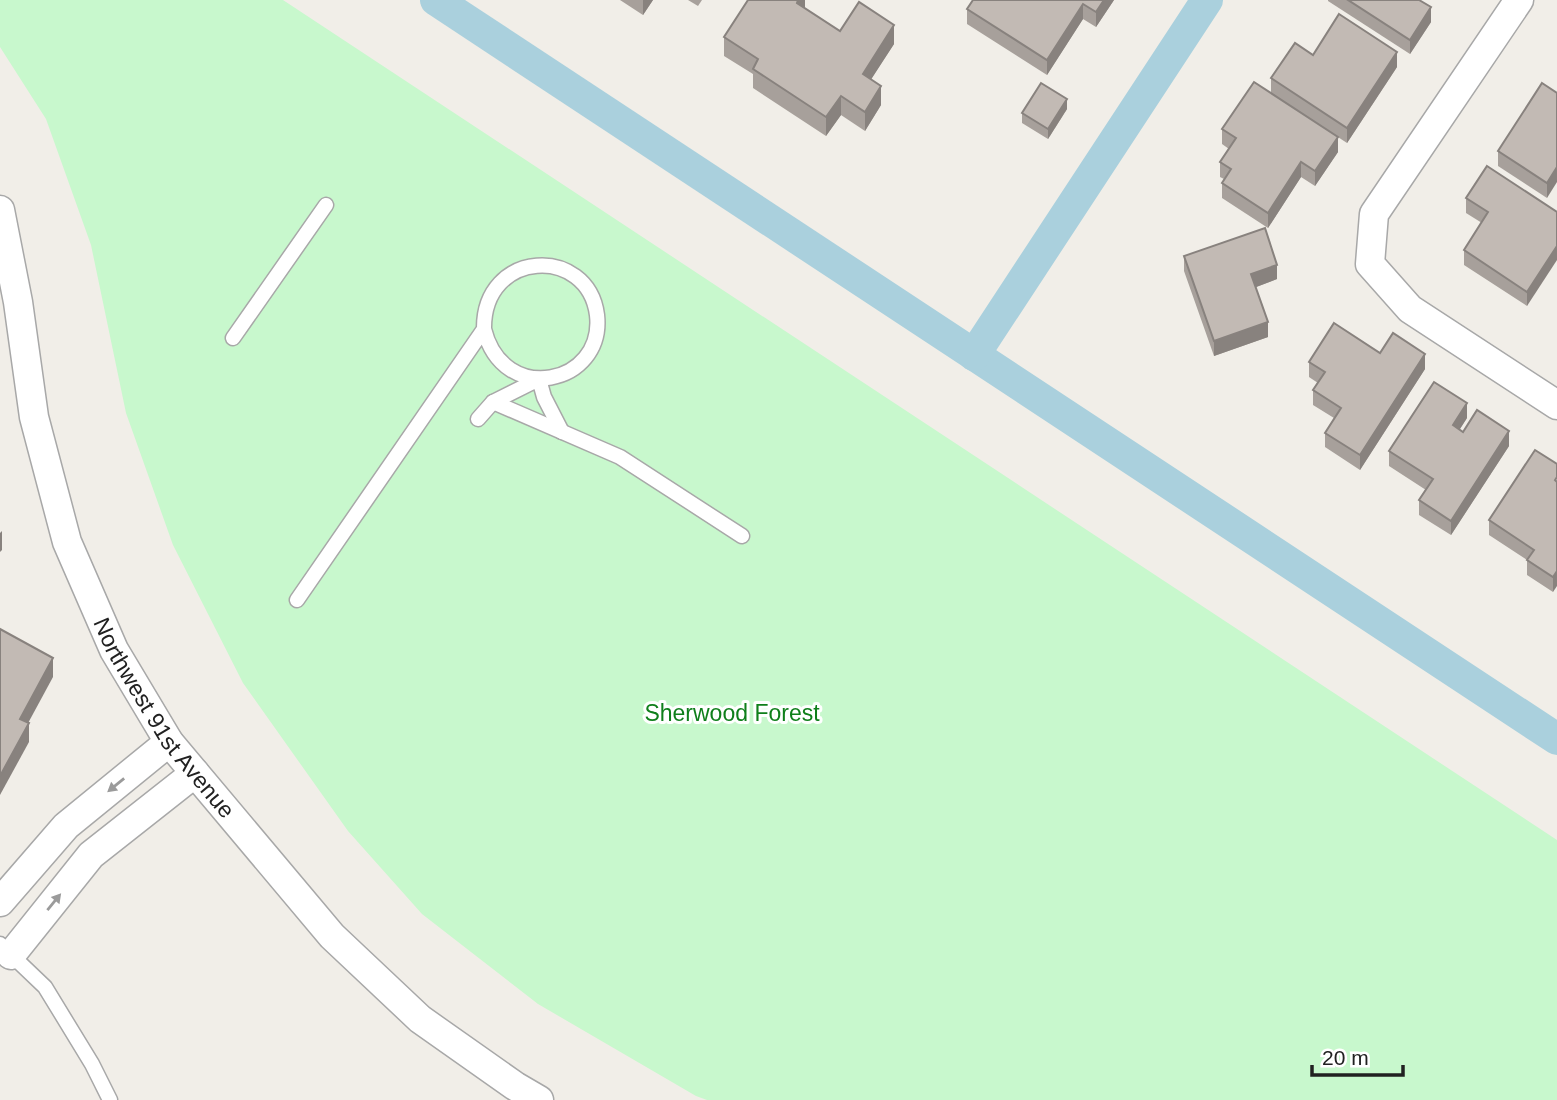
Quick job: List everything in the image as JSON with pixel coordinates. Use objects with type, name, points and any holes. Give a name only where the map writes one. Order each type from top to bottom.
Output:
[{"type":"street","points":[[1519,0],[1374,214],[1370,264],[1410,309],[1557,405]]},
{"type":"street","name":"Northwest 91st Avenue","points":[[0,209],[18,302],[34,417],[67,542],[114,650],[169,742],[332,936],[420,1019],[515,1086],[540,1100]]},
{"type":"street","points":[[0,902],[66,826],[169,742]]},
{"type":"street","points":[[6,949],[91,855],[195,773]]},
{"type":"lane","points":[[233,338],[326,205]]},
{"type":"lane","points":[[542,265],[557,268],[578,280],[593,300],[597,315],[596,331],[583,360],[570,371],[539,379],[523,376],[497,359],[488,345],[484,329],[484,313],[489,297],[498,284],[510,274],[525,267],[542,265]]},
{"type":"lane","points":[[297,600],[484,329]]},
{"type":"lane","points":[[478,419],[493,402],[539,379]]},
{"type":"lane","points":[[539,379],[544,397],[562,432]]},
{"type":"lane","points":[[493,402],[621,457],[743,536]]},
{"type":"lane","points":[[6,949],[45,987],[110,1100]]},
{"type":"green space","name":"Sherwood Forest","points":[[0,0],[283,0],[1557,840],[1557,1100],[707,1100],[538,1004],[422,914],[348,831],[243,683],[173,545],[126,413],[91,245],[46,119],[0,47]]},
{"type":"building","points":[[748,0],[798,0],[797,3],[840,31],[859,2],[894,25],[863,74],[881,86],[865,112],[841,96],[826,117],[753,69],[758,59],[724,37]]},
{"type":"building","points":[[973,0],[1104,0],[1096,12],[1083,4],[1047,60],[967,9]]},
{"type":"building","points":[[1348,0],[1419,0],[1431,7],[1410,40]]},
{"type":"building","points":[[1339,14],[1397,52],[1347,128],[1271,78],[1295,43],[1313,55]]},
{"type":"building","points":[[1254,82],[1338,137],[1315,171],[1301,162],[1268,213],[1222,183],[1231,169],[1220,162],[1236,138],[1222,129]]},
{"type":"building","points":[[1041,83],[1067,99],[1048,129],[1022,113]]},
{"type":"building","points":[[1542,83],[1557,93],[1557,167],[1547,183],[1498,151]]},
{"type":"building","points":[[1487,166],[1557,212],[1557,246],[1527,292],[1464,250],[1488,212],[1466,198]]},
{"type":"building","points":[[1265,228],[1277,265],[1251,274],[1268,322],[1214,341],[1184,256]]},
{"type":"building","points":[[1334,323],[1380,353],[1393,333],[1425,354],[1360,455],[1325,433],[1341,408],[1313,390],[1325,372],[1309,362]]},
{"type":"building","points":[[1434,382],[1467,403],[1453,425],[1463,432],[1477,410],[1509,431],[1451,521],[1419,500],[1433,479],[1389,451]]},
{"type":"building","points":[[1535,450],[1557,464],[1557,571],[1553,577],[1527,560],[1534,550],[1489,520]]},
{"type":"building","points":[[0,629],[53,658],[20,719],[29,723],[0,776]]},
{"type":"waterway","points":[[436,0],[1557,739]]},
{"type":"waterway","points":[[974,355],[1207,0]]}]
